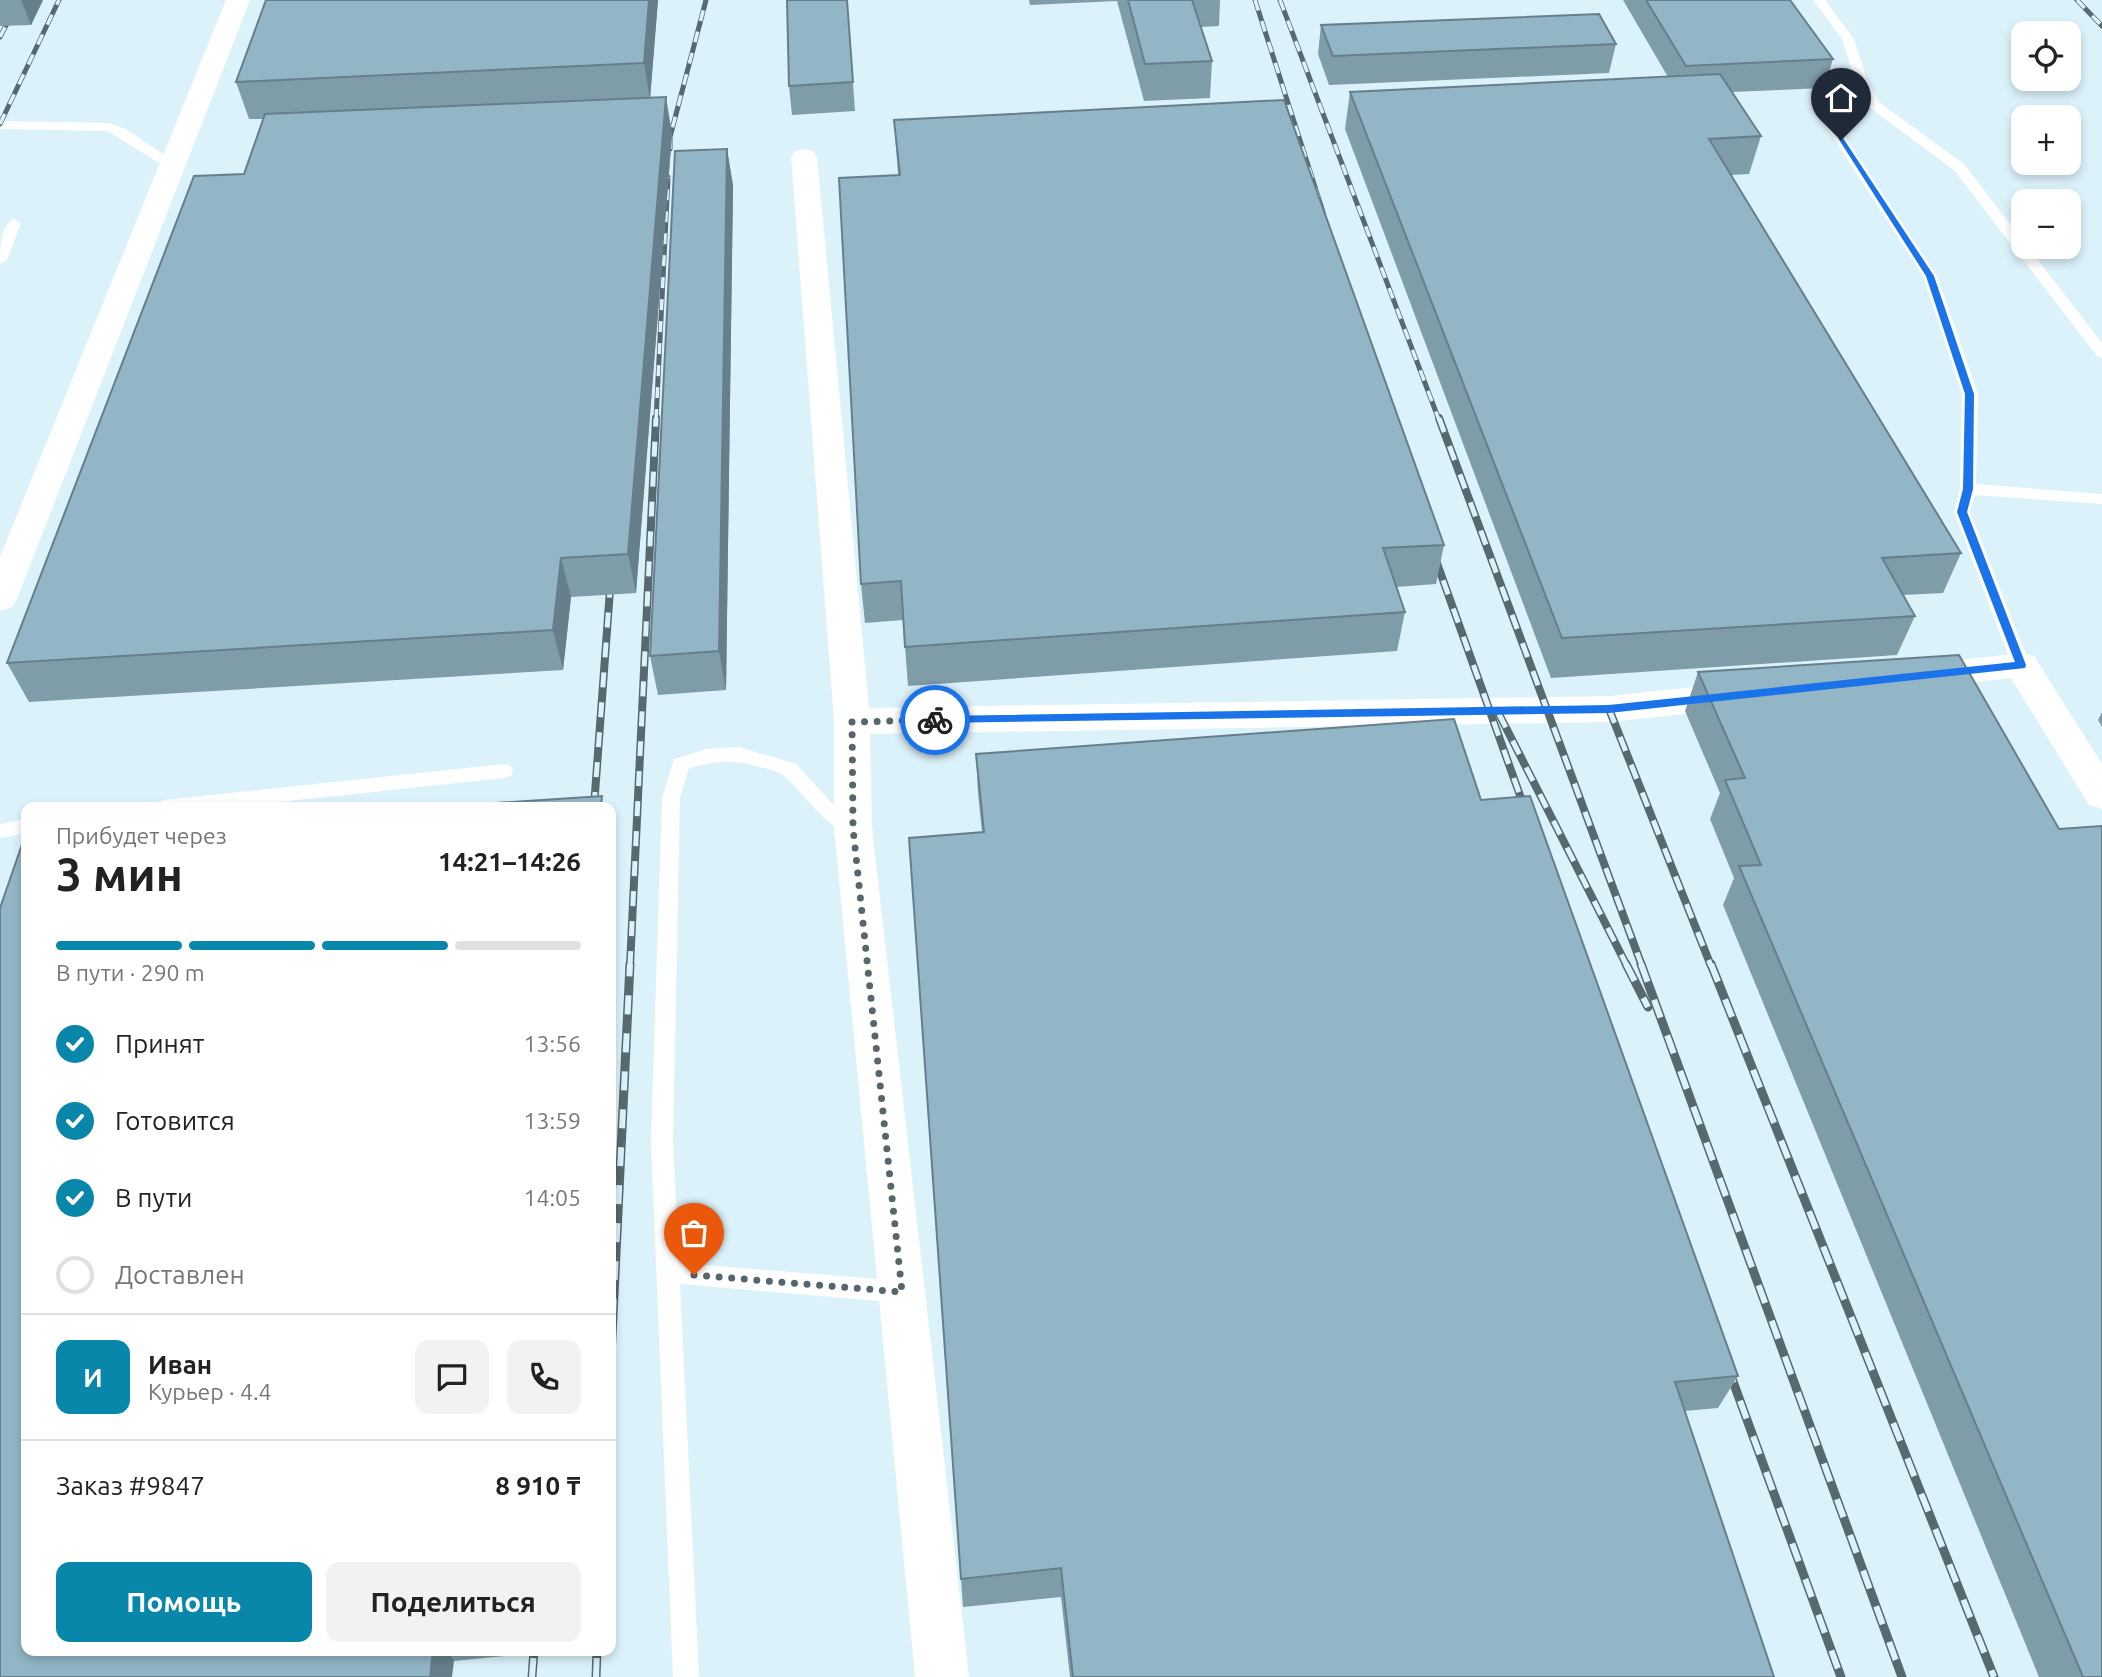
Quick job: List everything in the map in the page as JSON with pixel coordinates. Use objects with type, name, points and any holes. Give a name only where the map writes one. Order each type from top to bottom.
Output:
[{"type":"street","points":[[0,599],[238,0]]},
{"type":"street","points":[[804,157],[852,722],[853,828],[942,1677]]},
{"type":"street","points":[[1884,680],[2021,665],[2102,795]]},
{"type":"street","points":[[852,722],[1609,709],[1774,692]]},
{"type":"lane","points":[[1819,0],[1848,39],[1861,80],[1875,104],[1959,167],[2102,353]]},
{"type":"lane","points":[[1826,117],[1930,276],[1970,394],[1968,489],[1962,512],[2021,665]]},
{"type":"lane","points":[[0,125],[109,127],[172,165]]},
{"type":"lane","points":[[0,261],[14,223]]},
{"type":"lane","points":[[1968,489],[2102,499]]},
{"type":"lane","points":[[686,1677],[662,1142],[671,798],[681,764],[706,756],[738,754],[789,769],[825,808],[853,828]]},
{"type":"lane","points":[[211,802],[503,771]]},
{"type":"lane","points":[[0,831],[21,827]]},
{"type":"lane","points":[[668,1273],[902,1292]]},
{"type":"building","points":[[266,0],[649,0],[644,63],[236,82]]},
{"type":"building","points":[[787,0],[847,0],[853,82],[789,86]]},
{"type":"building","points":[[1128,0],[1192,0],[1212,61],[1145,64]]},
{"type":"building","points":[[1646,0],[1790,0],[1833,59],[1686,66]]},
{"type":"building","points":[[1599,14],[1616,44],[1333,56],[1321,25]]},
{"type":"building","points":[[1720,74],[1761,136],[1709,139],[1961,553],[1882,558],[1915,616],[1562,638],[1350,92]]},
{"type":"building","points":[[666,97],[628,554],[561,558],[553,630],[7,663],[194,176],[244,174],[265,114]]},
{"type":"building","points":[[1284,100],[1444,545],[1383,548],[1405,612],[905,647],[901,581],[861,584],[839,178],[900,175],[894,120]]},
{"type":"building","points":[[727,149],[719,651],[650,656],[675,151]]},
{"type":"building","points":[[1959,655],[2059,829],[2102,826],[2102,1677],[2083,1677],[1739,866],[1761,865],[1725,780],[1745,778],[1698,672]]},
{"type":"building","points":[[1454,719],[1481,800],[1530,796],[1738,1376],[1675,1382],[1774,1677],[1073,1677],[1061,1568],[961,1579],[909,838],[984,832],[976,754]]},
{"type":"building","points":[[602,796],[601,802],[511,802]]},
{"type":"building","points":[[21,847],[21,1656],[432,1656],[430,1677],[0,1677],[0,908]]},
{"type":"railway","points":[[0,37],[19,0]]},
{"type":"railway","points":[[0,124],[59,0]]},
{"type":"railway","points":[[670,149],[670,137],[706,0]]},
{"type":"railway","points":[[1255,0],[1323,212]]},
{"type":"railway","points":[[1280,0],[1439,420]]},
{"type":"railway","points":[[2077,0],[2102,26]]},
{"type":"railway","points":[[656,420],[668,177]]},
{"type":"railway","points":[[630,966],[656,418]]},
{"type":"railway","points":[[1439,418],[1642,966]]},
{"type":"railway","points":[[1433,552],[1527,815]]},
{"type":"railway","points":[[594,802],[611,576]]},
{"type":"railway","points":[[1609,709],[1711,966]]},
{"type":"railway","points":[[1499,714],[1627,966]]},
{"type":"railway","points":[[616,1253],[630,964]]},
{"type":"railway","points":[[1626,964],[1648,1007]]},
{"type":"railway","points":[[1641,964],[1902,1677]]},
{"type":"railway","points":[[1711,964],[1994,1677]]},
{"type":"railway","points":[[1727,1365],[1841,1677]]},
{"type":"railway","points":[[532,1677],[534,1656]]},
{"type":"railway","points":[[596,1677],[597,1656]]},
{"type":"way so far","points":[[694,1275],[902,1292],[853,828],[852,722],[935,720]]},
{"type":"route","points":[[935,720],[1609,709],[2021,665],[1962,512],[1968,489],[1970,394],[1930,276],[1841,140]]}]
